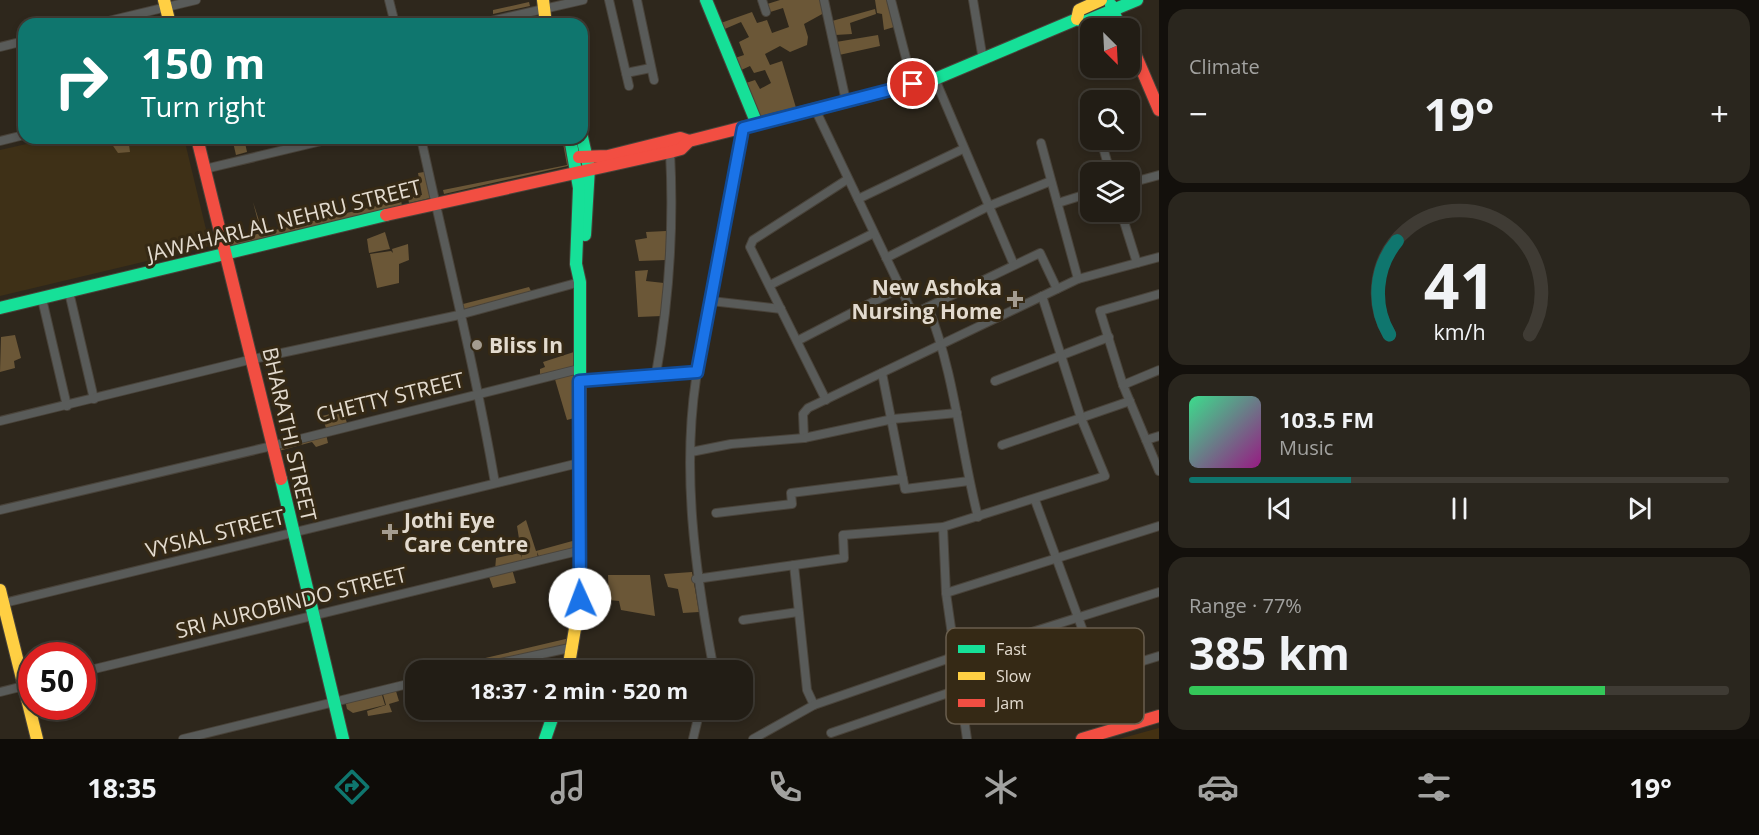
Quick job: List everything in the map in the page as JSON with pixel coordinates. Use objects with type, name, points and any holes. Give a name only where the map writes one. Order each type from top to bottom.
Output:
[{"type":"street","points":[[117,18],[165,4],[196,0]]},
{"type":"street","points":[[389,0],[393,18]]},
{"type":"street","points":[[524,18],[547,15],[583,0]]},
{"type":"street","points":[[609,0],[629,86]]},
{"type":"street","points":[[637,0],[654,80]]},
{"type":"street","points":[[706,0],[757,124]]},
{"type":"street","points":[[762,0],[766,12]]},
{"type":"street","points":[[824,0],[846,101]]},
{"type":"street","points":[[891,0],[907,62]]},
{"type":"street","points":[[973,0],[983,60]]},
{"type":"street","points":[[1077,19],[1079,10],[1101,0]]},
{"type":"street","points":[[582,163],[670,152],[681,148],[689,141],[935,79],[1077,19],[1084,22],[1115,4],[1137,0]]},
{"type":"street","points":[[1115,4],[1123,18]]},
{"type":"street","points":[[0,47],[18,42]]},
{"type":"street","points":[[1140,65],[1159,110]]},
{"type":"street","points":[[626,73],[651,69]]},
{"type":"street","points":[[935,79],[1014,265]]},
{"type":"street","points":[[815,109],[913,314],[1040,253],[1057,289]]},
{"type":"street","points":[[712,660],[696,579],[691,452],[697,372],[743,128]]},
{"type":"street","points":[[0,141],[18,136]]},
{"type":"street","points":[[582,163],[680,138],[689,141]]},
{"type":"street","points":[[588,141],[608,156]]},
{"type":"street","points":[[1041,143],[1078,279]]},
{"type":"street","name":"BHARATHI STREET","points":[[199,144],[224,254],[253,359],[343,739]]},
{"type":"street","points":[[205,169],[309,144]]},
{"type":"street","points":[[422,144],[459,315],[480,393],[495,483]]},
{"type":"street","points":[[573,144],[582,163]]},
{"type":"street","points":[[571,660],[580,599],[578,551],[580,277],[576,264],[582,144]]},
{"type":"street","points":[[858,199],[963,149]]},
{"type":"street","points":[[656,374],[663,338],[672,225],[670,152]]},
{"type":"street","name":"JAWAHARLAL NEHRU STREET","points":[[0,308],[436,203],[582,163]]},
{"type":"street","points":[[1140,180],[1159,175]]},
{"type":"street","points":[[826,400],[751,250],[753,240],[848,179]]},
{"type":"street","points":[[886,258],[989,206],[1051,181]]},
{"type":"street","points":[[1058,203],[1080,197]]},
{"type":"street","points":[[1124,222],[1137,263]]},
{"type":"street","points":[[770,285],[874,233]]},
{"type":"street","points":[[804,438],[804,410],[1078,279],[1159,257]]},
{"type":"street","points":[[0,421],[253,359],[459,315],[580,277]]},
{"type":"street","points":[[797,341],[900,288]]},
{"type":"street","points":[[69,292],[94,399]]},
{"type":"street","points":[[1159,294],[1100,311],[1123,385],[1159,471]]},
{"type":"street","points":[[696,579],[844,558],[843,535],[943,527],[1035,500],[1105,476],[1082,418],[1042,297]]},
{"type":"street","points":[[42,298],[67,406]]},
{"type":"street","points":[[711,302],[781,309]]},
{"type":"street","points":[[928,307],[943,345],[978,517]]},
{"type":"street","points":[[995,381],[1108,337]]},
{"type":"street","points":[[1123,385],[1159,370]]},
{"type":"street","name":"CHETTY STREET","points":[[0,510],[272,446],[480,393],[579,375],[697,372]]},
{"type":"street","points":[[882,373],[904,489],[969,481]]},
{"type":"street","points":[[1002,445],[1130,401]]},
{"type":"street","points":[[691,452],[731,444],[804,438],[892,419],[957,412]]},
{"type":"street","points":[[1146,440],[1159,436]]},
{"type":"street","name":"VYSIAL STREET","points":[[2,603],[579,463]]},
{"type":"street","points":[[716,513],[792,504],[791,493],[903,479]]},
{"type":"street","points":[[1035,500],[1082,628]]},
{"type":"street","points":[[946,593],[1159,526]]},
{"type":"street","points":[[943,527],[946,593],[952,628]]},
{"type":"street","name":"SRI AUROBINDO STREET","points":[[96,669],[578,551]]},
{"type":"street","points":[[794,565],[807,690],[814,705]]},
{"type":"street","points":[[0,590],[18,653]]},
{"type":"street","points":[[1049,628],[1159,592]]},
{"type":"street","points":[[743,620],[798,612]]},
{"type":"street","points":[[514,660],[574,647]]},
{"type":"street","points":[[1144,661],[1159,656]]},
{"type":"street","points":[[753,739],[814,705],[946,659]]},
{"type":"street","points":[[183,739],[405,685]]},
{"type":"street","points":[[0,692],[18,688]]},
{"type":"street","points":[[831,733],[946,694]]},
{"type":"street","points":[[1144,721],[1159,716]]},
{"type":"street","points":[[34,720],[38,739]]},
{"type":"street","points":[[545,739],[552,720]]},
{"type":"street","points":[[693,739],[698,720]]},
{"type":"street","points":[[965,724],[967,739]]},
{"type":"street","points":[[1117,724],[1119,729]]},
{"type":"street","points":[[1082,739],[1134,724]]},
{"type":"shaded area","points":[[780,0],[822,0],[824,13],[804,24],[808,37],[807,45],[790,52],[780,46],[765,54],[770,65],[782,61],[797,111],[759,122],[743,84],[755,80],[760,89],[771,83],[765,70],[754,73],[750,66],[737,72],[732,59],[744,55],[739,42],[749,37],[741,22],[720,31],[718,24],[752,12],[757,23],[767,20],[772,33],[789,27],[783,8],[767,13],[764,5]]},
{"type":"shaded area","points":[[875,0],[889,0],[894,27],[884,30],[882,14],[877,13]]},
{"type":"shaded area","points":[[529,2],[530,6],[493,14],[493,10]]},
{"type":"shaded area","points":[[875,9],[876,14],[850,23],[852,34],[835,35],[832,21]]},
{"type":"shaded area","points":[[878,35],[880,46],[839,55],[836,42]]},
{"type":"shaded area","points":[[26,144],[185,144],[210,246],[0,296],[0,150]]},
{"type":"shaded area","points":[[112,144],[129,144],[130,152],[118,153]]},
{"type":"shaded area","points":[[233,144],[245,144],[247,152],[236,155]]},
{"type":"shaded area","points":[[563,144],[567,144],[572,165],[444,194],[443,190],[567,165]]},
{"type":"shaded area","points":[[424,172],[430,198],[409,203],[408,198],[422,195],[418,173]]},
{"type":"shaded area","points":[[401,200],[402,206],[228,247],[227,241],[261,233],[253,202],[263,233]]},
{"type":"shaded area","points":[[666,231],[666,260],[639,261],[635,240],[647,238],[646,232]]},
{"type":"shaded area","points":[[385,232],[390,249],[369,253],[367,239]]},
{"type":"shaded area","points":[[408,244],[409,260],[399,264],[399,283],[377,288],[370,254],[391,251],[393,253],[392,249]]},
{"type":"shaded area","points":[[648,270],[646,281],[664,283],[662,316],[638,317],[635,271]]},
{"type":"shaded area","points":[[529,287],[532,293],[461,313],[459,305]]},
{"type":"shaded area","points":[[15,335],[21,358],[14,361],[15,368],[0,372],[1,337]]},
{"type":"shaded area","points":[[577,351],[578,368],[540,378],[540,369],[545,367],[543,362]]},
{"type":"shaded area","points":[[579,370],[578,417],[567,420],[554,376]]},
{"type":"shaded area","points":[[343,411],[348,426],[327,431],[322,416]]},
{"type":"shaded area","points":[[326,434],[328,443],[316,447],[312,442],[275,452],[273,446]]},
{"type":"shaded area","points":[[526,520],[536,551],[576,540],[576,550],[540,559],[537,552],[538,559],[495,570],[496,558],[520,553],[522,558],[517,526]]},
{"type":"shaded area","points":[[512,569],[516,583],[493,588],[488,574]]},
{"type":"shaded area","points":[[692,572],[699,612],[683,613],[678,589],[668,587],[664,574]]},
{"type":"shaded area","points":[[608,575],[650,575],[655,616],[621,610],[619,601],[609,600]]},
{"type":"shaded area","points":[[574,637],[572,646],[508,660],[481,659]]},
{"type":"shaded area","points":[[395,688],[399,701],[389,704],[392,712],[368,716],[367,711],[386,705],[382,691]]},
{"type":"shaded area","points":[[381,692],[385,705],[353,713],[347,709],[345,700]]},
{"type":"shaded area","points":[[1159,728],[1159,739],[1119,739]]},
{"type":"traffic: fast","points":[[706,0],[757,124]]},
{"type":"traffic: fast","points":[[776,119],[935,79],[1077,19],[1084,22],[1137,0]]},
{"type":"traffic: fast","points":[[1111,5],[1116,18]]},
{"type":"traffic: fast","points":[[571,144],[579,188],[576,264],[580,282],[580,434]]},
{"type":"traffic: fast","points":[[584,144],[589,168],[585,235]]},
{"type":"traffic: fast","points":[[0,308],[386,215]]},
{"type":"traffic: fast","points":[[281,479],[343,739]]},
{"type":"traffic: fast","points":[[545,739],[552,720]]},
{"type":"traffic: slow","points":[[164,0],[168,18]]},
{"type":"traffic: slow","points":[[543,0],[545,18]]},
{"type":"traffic: slow","points":[[1077,19],[1079,10],[1101,0]]},
{"type":"traffic: slow","points":[[570,660],[580,599],[580,434]]},
{"type":"traffic: slow","points":[[0,590],[37,739]]},
{"type":"traffic: jam","points":[[1140,65],[1159,110]]},
{"type":"traffic: jam","points":[[386,215],[670,152],[681,149],[689,141],[776,119]]},
{"type":"traffic: jam","points":[[579,157],[608,156],[680,138],[689,141]]},
{"type":"traffic: jam","points":[[198,144],[281,479]]},
{"type":"traffic: jam","points":[[1144,720],[1159,716]]},
{"type":"traffic: jam","points":[[1082,739],[1132,724]]},
{"type":"place","name":"New Ashoka Nursing Home","points":[[1015,299]]},
{"type":"place","name":"Bliss In","points":[[477,345]]},
{"type":"place","name":"Jothi Eye Care Centre","points":[[390,532]]},
{"type":"route","points":[[580,599],[579,381],[697,372],[743,128],[913,84]]}]
